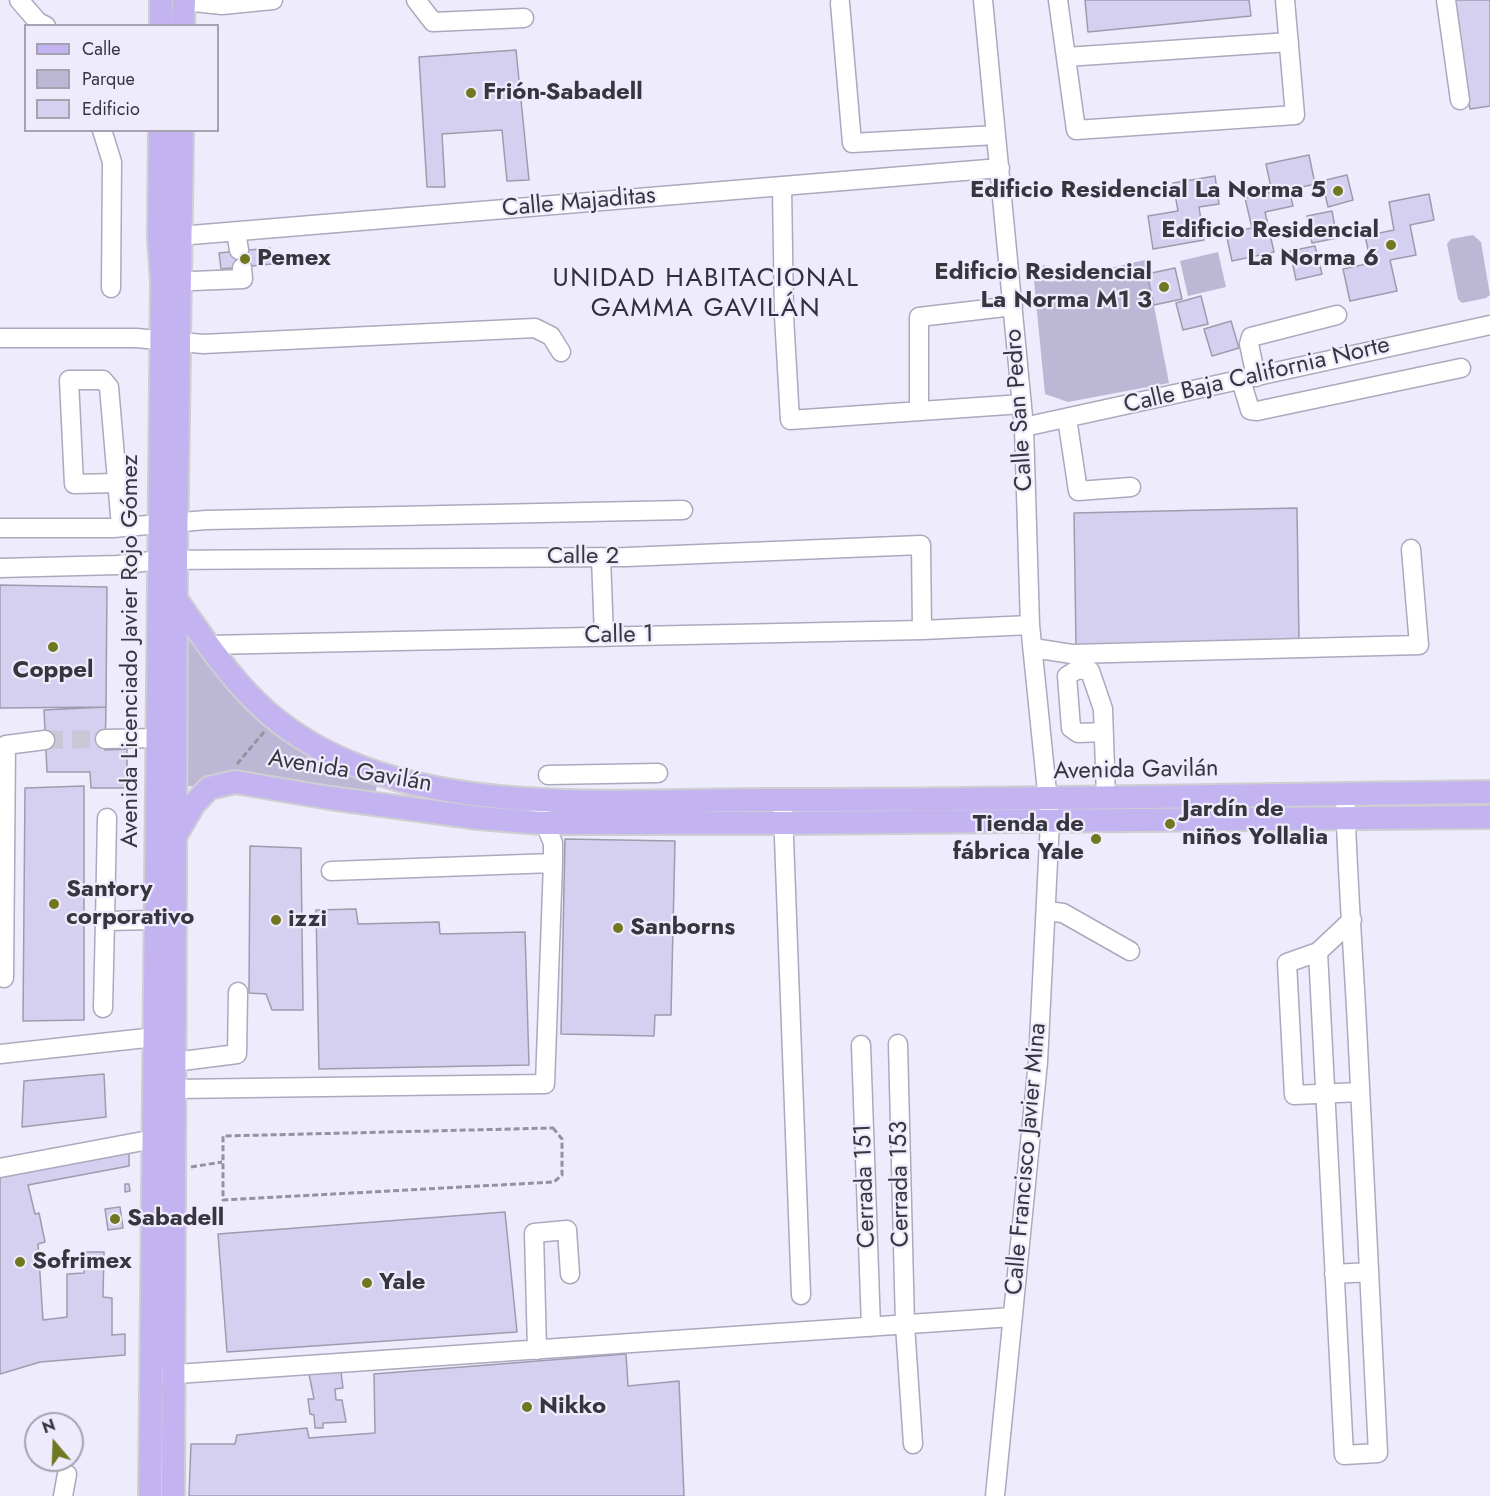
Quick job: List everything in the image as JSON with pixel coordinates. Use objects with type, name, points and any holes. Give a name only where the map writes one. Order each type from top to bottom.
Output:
[{"type":"main road","points":[[161,0],[161,24]]},
{"type":"main road","points":[[183,24],[184,1]]},
{"type":"main road","name":"Avenida Licenciado Javier Rojo Gómez","points":[[160,132],[170,237],[171,282],[166,789],[156,920],[154,1138],[164,1171]]},
{"type":"main road","name":"Avenida Licenciado Javier Rojo Gómez","points":[[170,237],[182,132]]},
{"type":"main road","name":"Avenida Licenciado Javier Rojo Gómez","points":[[150,1496],[162,1376],[164,1171],[174,1089],[176,836],[157,738],[166,631],[176,599],[167,560]]},
{"type":"main road","name":"Avenida Gavilán","points":[[176,599],[247,696],[275,720],[310,744],[361,768],[398,780],[482,794],[536,799],[783,800],[1346,818],[1490,817]]},
{"type":"main road","points":[[393,807],[398,780]]},
{"type":"main road","name":"Avenida Gavilán","points":[[166,789],[215,786],[235,782],[393,807],[542,823],[784,823],[1049,810],[1106,798],[1490,792]]},
{"type":"main road","points":[[176,836],[194,804],[215,786]]},
{"type":"main road","points":[[479,818],[482,794]]},
{"type":"main road","name":"Avenida Licenciado Javier Rojo Gómez","points":[[162,1376],[173,1496]]},
{"type":"street","points":[[19,0],[42,24]]},
{"type":"street","points":[[184,1],[222,6],[273,0]]},
{"type":"street","points":[[417,0],[433,22],[524,18]]},
{"type":"street","name":"Calle San Pedro","points":[[983,0],[1024,427],[1030,625],[1049,810]]},
{"type":"street","points":[[1058,0],[1076,130],[1295,115],[1285,0]]},
{"type":"street","points":[[1446,0],[1460,100]]},
{"type":"street","points":[[840,3],[852,143],[996,135]]},
{"type":"street","points":[[1066,57],[1289,42]]},
{"type":"street","points":[[103,132],[112,162],[111,288]]},
{"type":"street","name":"Calle Majaditas","points":[[170,237],[1000,168]]},
{"type":"street","points":[[782,186],[784,316],[790,420],[1022,404]]},
{"type":"street","points":[[171,282],[243,279],[236,232]]},
{"type":"street","points":[[918,411],[919,317],[1012,306]]},
{"type":"street","points":[[1337,315],[1251,338],[1249,344],[1250,410],[1257,411],[1461,368]]},
{"type":"street","name":"Calle Baja California Norte","points":[[1024,427],[1490,325]]},
{"type":"street","points":[[0,338],[170,340],[203,344],[535,328],[551,336],[561,352]]},
{"type":"street","points":[[116,483],[74,484],[69,380],[103,380],[109,387],[121,527]]},
{"type":"street","points":[[1067,418],[1078,491],[1131,487]]},
{"type":"street","points":[[0,528],[121,527],[206,520],[683,510]]},
{"type":"street","name":"Calle 2","points":[[0,568],[118,565],[167,560],[601,557],[921,545],[922,630]]},
{"type":"street","points":[[1033,648],[1072,654],[1419,645],[1411,549]]},
{"type":"street","points":[[601,557],[604,637]]},
{"type":"street","name":"Calle 1","points":[[208,645],[922,630],[1030,625]]},
{"type":"street","points":[[1104,732],[1106,798]]},
{"type":"street","points":[[105,739],[157,738]]},
{"type":"street","points":[[4,978],[6,745],[45,740]]},
{"type":"street","points":[[548,775],[658,773]]},
{"type":"street","points":[[612,774],[613,823]]},
{"type":"street","points":[[1318,952],[1344,1455],[1378,1452],[1345,794]]},
{"type":"street","points":[[174,1089],[544,1084],[553,843],[542,823],[536,799]]},
{"type":"street","points":[[783,800],[801,1295]]},
{"type":"street","name":"Calle Francisco Javier Mina","points":[[995,1496],[1038,1062],[1047,911],[1049,810]]},
{"type":"street","points":[[103,1008],[107,818]]},
{"type":"street","points":[[331,871],[553,863]]},
{"type":"street","points":[[1047,911],[1063,913],[1130,951]]},
{"type":"street","points":[[105,921],[156,920]]},
{"type":"street","points":[[1352,920],[1318,952],[1287,963],[1294,1095],[1360,1092]]},
{"type":"street","points":[[174,1062],[206,1060],[237,1054],[238,992]]},
{"type":"street","points":[[0,1054],[155,1037]]},
{"type":"street","name":"Cerrada 153","points":[[898,1044],[905,1325],[913,1444]]},
{"type":"street","name":"Cerrada 151","points":[[861,1045],[871,1327]]},
{"type":"street","points":[[0,1168],[154,1138]]},
{"type":"street","points":[[537,1350],[534,1233],[567,1230],[570,1274]]},
{"type":"street","points":[[1334,1274],[1369,1272]]},
{"type":"street","points":[[162,1376],[1012,1317]]},
{"type":"street","points":[[63,1496],[67,1474]]},
{"type":"path","points":[[215,786],[275,720]]},
{"type":"path","points":[[553,1128],[562,1138],[562,1175],[554,1182],[223,1200],[222,1162],[223,1136],[553,1128]]},
{"type":"path","points":[[164,1171],[222,1162]]},
{"type":"green space","points":[[1473,235],[1481,242],[1490,295],[1462,303],[1458,299],[1447,244],[1451,239]]},
{"type":"green space","points":[[1218,252],[1226,287],[1188,296],[1180,261]]},
{"type":"green space","points":[[1145,260],[1169,383],[1068,402],[1045,394],[1034,281],[1044,264],[1050,282]]},
{"type":"green space","points":[[186,638],[205,648],[265,726],[309,753],[378,782],[376,790],[370,797],[184,786]]},
{"type":"building","points":[[1085,0],[1249,0],[1251,16],[1088,32]]},
{"type":"building","points":[[1454,0],[1490,0],[1490,106],[1470,109]]},
{"type":"building","name":"Frión-Sabadell","points":[[516,50],[529,180],[507,181],[502,130],[442,134],[445,187],[427,187],[419,57]]},
{"type":"building","points":[[1309,155],[1315,184],[1289,190],[1293,206],[1265,212],[1274,252],[1232,261],[1226,233],[1252,228],[1245,198],[1272,192],[1266,164]]},
{"type":"building","name":"Edificio Residencial La Norma 5","points":[[1347,175],[1353,200],[1328,207],[1322,181]]},
{"type":"building","points":[[1215,176],[1219,204],[1199,207],[1204,240],[1153,249],[1148,216],[1178,211],[1173,183]]},
{"type":"building","name":"Edificio Residencial La Norma 6","points":[[1429,194],[1434,220],[1410,225],[1416,255],[1390,260],[1397,291],[1350,301],[1343,269],[1371,263],[1365,236],[1394,230],[1389,202]]},
{"type":"building","points":[[1332,211],[1337,238],[1312,243],[1307,216]]},
{"type":"building","points":[[1315,246],[1322,274],[1296,280],[1290,251]]},
{"type":"building","name":"Pemex","points":[[270,248],[272,264],[221,269],[219,253]]},
{"type":"building","name":"Edificio Residencial La Norma M1 3","points":[[1175,268],[1182,299],[1154,305],[1147,274]]},
{"type":"building","points":[[1201,296],[1208,324],[1183,330],[1176,303]]},
{"type":"building","points":[[1231,321],[1239,348],[1212,356],[1204,329]]},
{"type":"building","points":[[1297,508],[1299,640],[1076,645],[1074,513]]},
{"type":"building","name":"Coppel","points":[[0,585],[107,587],[106,707],[0,708]]},
{"type":"building","points":[[106,707],[105,750],[127,749],[127,788],[91,788],[90,772],[47,772],[44,710]]},
{"type":"building","name":"Santory corporativo","points":[[84,786],[84,1020],[23,1021],[25,788]]},
{"type":"building","name":"Sanborns","points":[[565,839],[675,841],[671,1015],[655,1015],[654,1036],[561,1034]]},
{"type":"building","name":"izzi","points":[[250,846],[301,848],[303,1010],[272,1010],[266,994],[249,993]]},
{"type":"building","points":[[356,909],[358,924],[439,922],[440,934],[525,932],[529,1065],[319,1069],[316,910]]},
{"type":"building","points":[[104,1074],[106,1117],[22,1127],[24,1081]]},
{"type":"building","name":"Sofrimex","points":[[129,1149],[129,1166],[28,1185],[35,1214],[39,1213],[45,1242],[38,1244],[43,1320],[67,1317],[67,1274],[84,1273],[85,1252],[104,1252],[103,1297],[112,1298],[112,1335],[125,1334],[125,1355],[40,1362],[0,1374],[0,1175]]},
{"type":"building","points":[[125,1184],[129,1184],[130,1191],[125,1192]]},
{"type":"building","points":[[120,1207],[123,1228],[108,1230],[105,1209]]},
{"type":"building","name":"Yale","points":[[505,1212],[517,1332],[227,1352],[218,1234]]},
{"type":"building","name":"Nikko","points":[[626,1354],[628,1386],[679,1381],[684,1496],[189,1496],[191,1444],[235,1444],[237,1435],[307,1428],[309,1438],[375,1433],[374,1374]]},
{"type":"building","points":[[341,1372],[343,1388],[335,1389],[336,1400],[342,1400],[346,1422],[323,1423],[323,1428],[315,1428],[314,1415],[310,1414],[308,1399],[314,1399],[309,1374]]},
{"type":"tunnel","points":[[45,740],[105,739]]},
{"type":"place","name":"Frión-Sabadell","points":[[471,93]]},
{"type":"place","name":"Edificio Residencial La Norma 5","points":[[1338,191]]},
{"type":"place","name":"Edificio Residencial La Norma 6","points":[[1391,245]]},
{"type":"place","name":"Pemex","points":[[245,259]]},
{"type":"place","name":"Edificio Residencial La Norma M1 3","points":[[1164,287]]},
{"type":"place","name":"Coppel","points":[[53,647]]},
{"type":"place","name":"Jardín de niños Yollalia","points":[[1170,824]]},
{"type":"place","name":"Tienda de fábrica Yale","points":[[1096,839]]},
{"type":"place","name":"Santory corporativo","points":[[54,904]]},
{"type":"place","name":"izzi","points":[[276,920]]},
{"type":"place","name":"Sanborns","points":[[618,928]]},
{"type":"place","name":"Sabadell","points":[[115,1219]]},
{"type":"place","name":"Sofrimex","points":[[20,1262]]},
{"type":"place","name":"Yale","points":[[367,1283]]},
{"type":"place","name":"Nikko","points":[[527,1407]]},
{"type":"district","name":"UNIDAD HABITACIONAL GAMMA GAVILÁN","points":[[706,295]]}]
